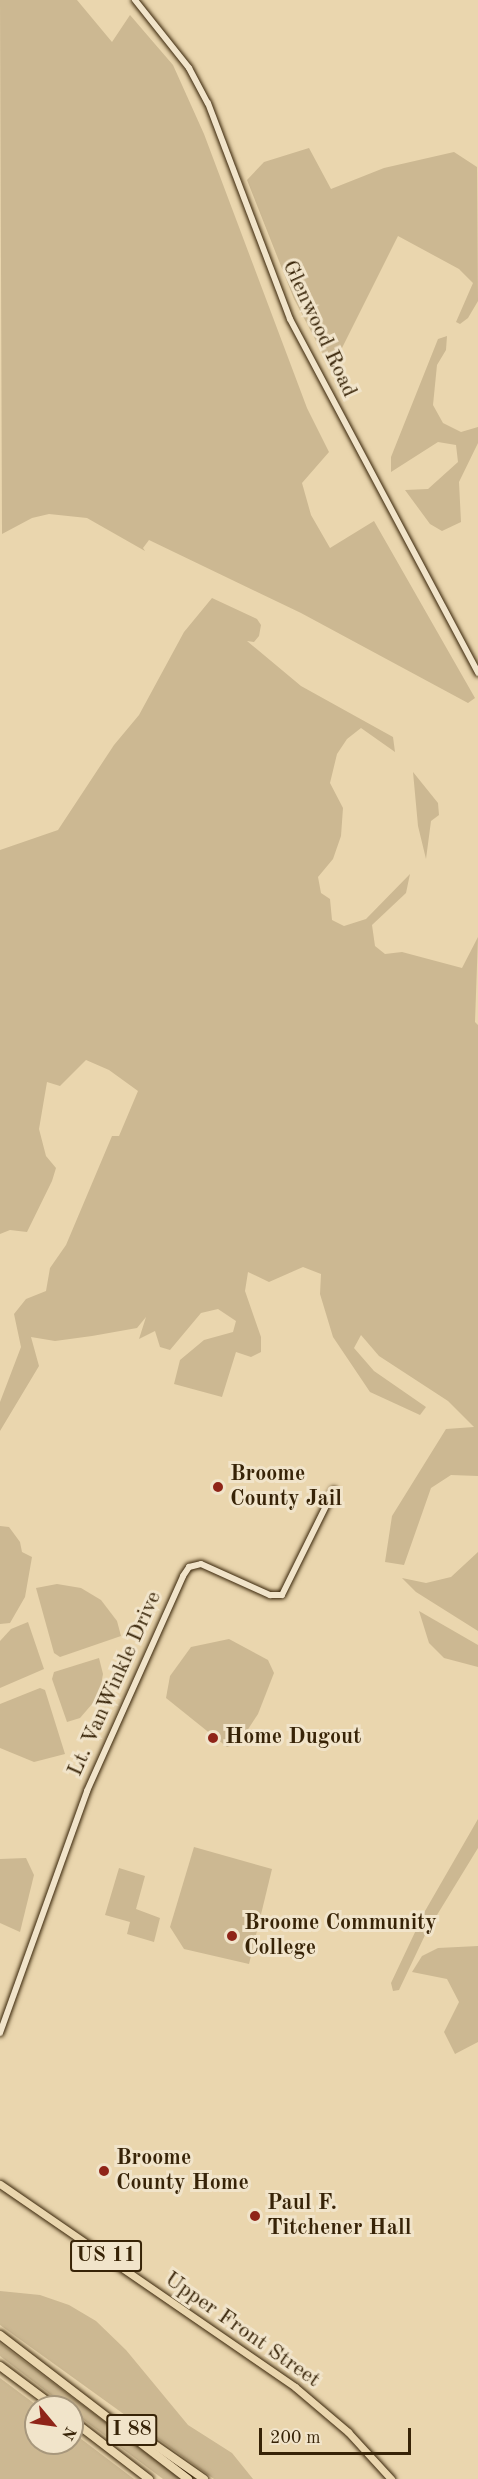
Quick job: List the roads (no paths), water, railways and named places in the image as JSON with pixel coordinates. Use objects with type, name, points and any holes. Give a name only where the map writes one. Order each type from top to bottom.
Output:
[{"type":"highway","points":[[0,2335],[188,2479]]},
{"type":"highway","points":[[0,2366],[39,2395]]},
{"type":"highway","name":"I 88","points":[[61,2380],[204,2479]]},
{"type":"highway","points":[[84,2429],[149,2479]]},
{"type":"main road","name":"Upper Front Street","points":[[0,2184],[295,2387],[348,2432],[391,2479]]},
{"type":"street","name":"Glenwood Road","points":[[135,0],[189,68],[208,103],[290,319],[478,673]]},
{"type":"street","name":"Lt. VanWinkle Drive","points":[[0,2033],[1,2024],[87,1791],[183,1576],[189,1567],[201,1564],[270,1595],[282,1595],[334,1490]]},
{"type":"place","name":"Broome County Jail","points":[[218,1487]]},
{"type":"place","name":"Home Dugout","points":[[213,1738]]},
{"type":"place","name":"Broome Community College","points":[[232,1936]]},
{"type":"place","name":"Broome County Home","points":[[104,2171]]},
{"type":"place","name":"Paul F. Titchener Hall","points":[[255,2216]]}]
